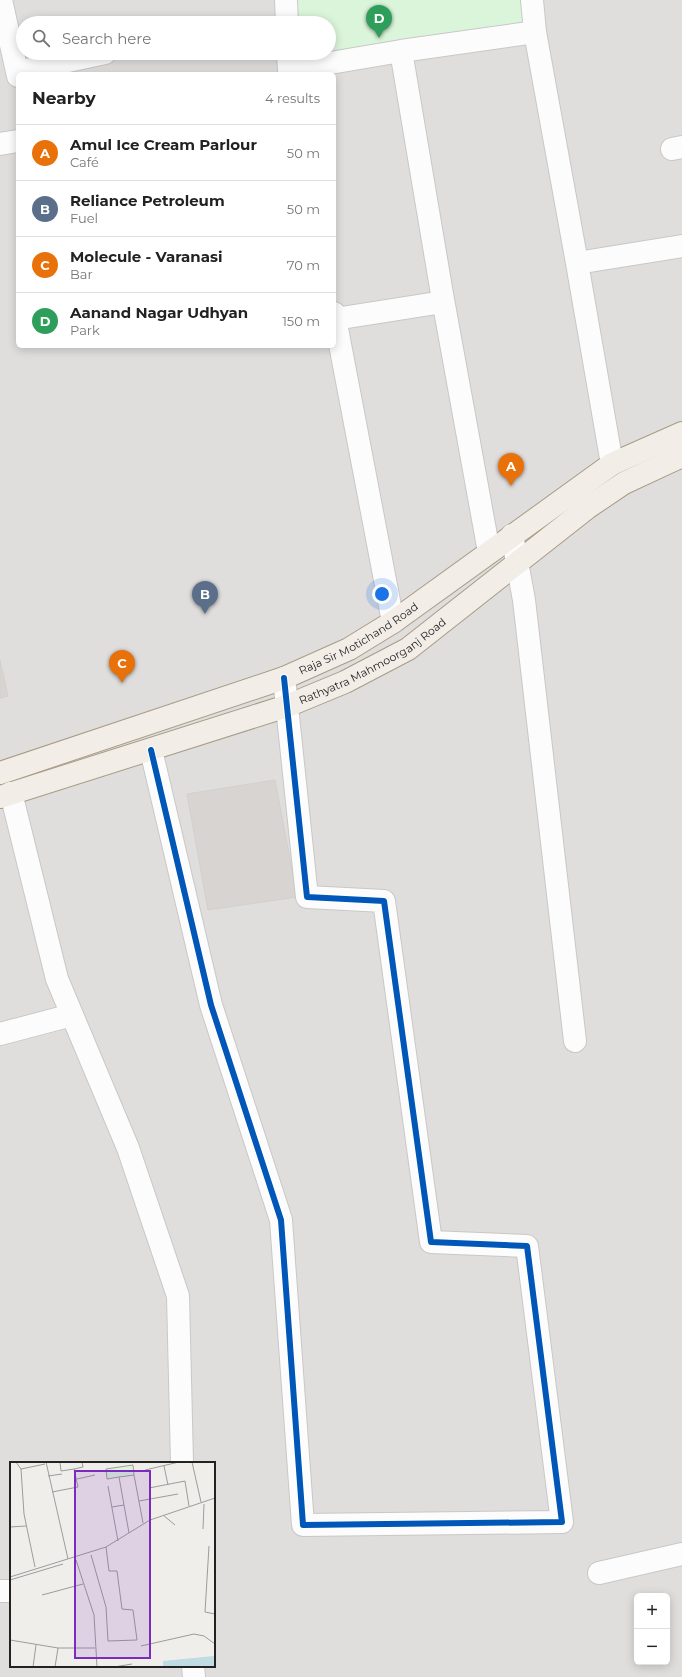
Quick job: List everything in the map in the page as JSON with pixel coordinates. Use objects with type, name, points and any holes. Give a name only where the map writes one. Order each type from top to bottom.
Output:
[{"type":"main road","name":"Raja Sir Motichand Road","points":[[0,773],[284,678],[349,649],[393,622],[612,464],[682,433]]},
{"type":"main road","name":"Rathyatra Mahmoorganj Road","points":[[6,795],[287,706],[345,682],[408,649],[518,564],[587,508],[624,483],[682,456]]},
{"type":"street","points":[[1,0],[18,72]]},
{"type":"street","points":[[286,0],[287,16]]},
{"type":"street","points":[[532,0],[535,32],[612,464]]},
{"type":"street","points":[[288,60],[289,70],[401,51],[535,32]]},
{"type":"street","points":[[401,51],[443,302],[489,552]]},
{"type":"street","points":[[26,72],[76,60]]},
{"type":"street","points":[[0,144],[16,141]]},
{"type":"street","points":[[577,263],[682,246]]},
{"type":"street","points":[[336,316],[443,302]]},
{"type":"street","points":[[336,321],[393,622]]},
{"type":"street","points":[[512,535],[524,600],[575,1041]]},
{"type":"street","points":[[151,750],[210,1005],[281,1220],[303,1525],[562,1522],[527,1246],[431,1242],[384,901],[307,897],[284,678]]},
{"type":"street","points":[[6,795],[57,979],[128,1148],[178,1296],[182,1462]]},
{"type":"street","points":[[0,1034],[72,1015]]},
{"type":"street","points":[[599,1573],[682,1554]]},
{"type":"street","points":[[193,1667],[194,1677]]},
{"type":"shaded area","points":[[0,0],[682,0],[682,1677],[0,1677]]},
{"type":"green space","points":[[292,0],[523,0],[525,23],[336,53],[336,16],[291,16]]},
{"type":"building","points":[[0,660],[8,696],[0,698]]},
{"type":"building","points":[[275,780],[297,897],[208,910],[187,794]]},
{"type":"cycle path","points":[[151,750],[211,1005],[281,1220],[303,1525],[562,1522],[527,1246],[431,1242],[384,901],[307,897],[284,678]]},
{"type":"place","name":"Aanand Nagar Udhyan","points":[[379,38]]},
{"type":"place","name":"Amul Ice Cream Parlour","points":[[511,486]]},
{"type":"place","name":"Reliance Petroleum","points":[[205,614]]},
{"type":"place","name":"Molecule - Varanasi","points":[[122,683]]}]
